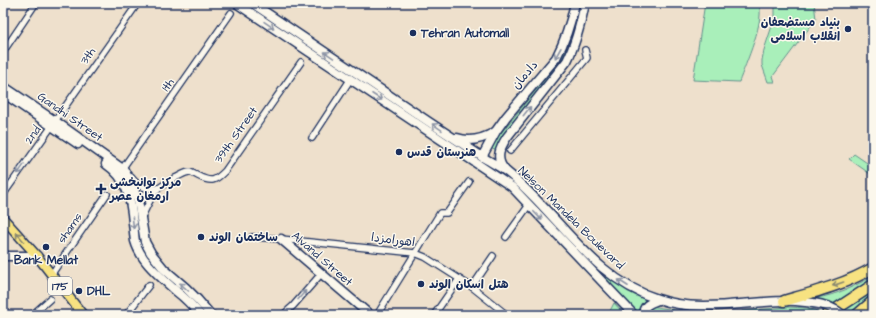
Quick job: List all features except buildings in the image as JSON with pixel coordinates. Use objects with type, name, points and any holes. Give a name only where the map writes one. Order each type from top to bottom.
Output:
[{"type":"highway","points":[[784,301],[846,281],[873,268]]},
{"type":"highway","points":[[827,315],[873,285]]},
{"type":"highway","points":[[857,315],[873,301]]},
{"type":"highway","points":[[869,315],[873,312]]},
{"type":"main road","name":"Nelson Mandela Boulevard","points":[[236,3],[512,187],[634,315]]},
{"type":"main road","name":"Nelson Mandela Boulevard","points":[[252,3],[505,171],[528,192],[588,255],[604,270],[627,286],[658,300],[699,307],[784,301],[813,303],[827,306],[843,315]]},
{"type":"main road","name":"دادمان","points":[[482,157],[496,131],[516,104],[556,58],[572,18],[575,3]]},
{"type":"main road","name":"دادمان","points":[[505,171],[499,162],[499,159],[500,150],[506,137],[566,61],[577,34],[585,3]]},
{"type":"main road","points":[[567,30],[577,34]]},
{"type":"main road","name":"Gandhi Street","points":[[3,86],[110,166],[122,172]]},
{"type":"main road","name":"Gandhi Street","points":[[3,93],[54,124]]},
{"type":"main road","points":[[450,135],[462,140],[472,141],[487,137],[496,131]]},
{"type":"main road","points":[[482,157],[491,168],[512,187]]},
{"type":"main road","points":[[122,172],[135,190],[142,217],[145,242],[154,258],[186,288],[211,315]]},
{"type":"main road","points":[[122,172],[123,181],[131,203],[135,241],[140,252],[158,274],[192,305],[200,315]]},
{"type":"main road","name":"175","points":[[3,218],[37,256],[83,315]]},
{"type":"main road","name":"Alvand Street","points":[[281,239],[370,315]]},
{"type":"main road","points":[[582,261],[589,261],[588,255]]},
{"type":"main road","points":[[3,256],[37,256]]},
{"type":"main road","points":[[597,276],[598,270],[604,270]]},
{"type":"main road","points":[[643,315],[643,310],[649,303],[658,300]]},
{"type":"street","points":[[3,52],[36,3]]},
{"type":"street","name":"3th","points":[[54,124],[138,3]]},
{"type":"street","name":"1th","points":[[122,172],[231,14]]},
{"type":"street","points":[[510,151],[587,58],[585,50]]},
{"type":"street","name":"39th Street","points":[[158,188],[188,172],[209,181],[219,177],[225,171],[301,62]]},
{"type":"street","points":[[312,138],[350,80]]},
{"type":"street","name":"2nd","points":[[3,195],[54,124]]},
{"type":"street","points":[[122,172],[129,174],[140,186],[147,189],[158,188]]},
{"type":"street","points":[[377,315],[440,213],[447,213],[469,182]]},
{"type":"street","points":[[142,217],[158,188]]},
{"type":"street","name":"shams","points":[[51,275],[107,194]]},
{"type":"street","points":[[506,237],[528,205]]},
{"type":"street","name":"Alvand Street","points":[[252,237],[281,239]]},
{"type":"street","name":"اهورامزدا","points":[[281,239],[415,252],[472,287],[506,315]]},
{"type":"street","points":[[472,287],[493,256]]},
{"type":"street","points":[[283,315],[293,306],[321,274]]},
{"type":"street","points":[[434,315],[459,279]]},
{"type":"street","points":[[126,315],[149,285]]},
{"type":"street","points":[[32,315],[50,299]]},
{"type":"green space","points":[[705,3],[758,3],[760,19],[758,30],[739,82],[693,80]]},
{"type":"green space","points":[[775,3],[814,3],[816,19],[773,76],[775,82],[768,82],[762,65],[762,60],[775,17]]},
{"type":"green space","points":[[565,48],[567,49],[559,65],[506,131],[497,151],[490,148],[557,64]]},
{"type":"green space","points":[[854,154],[873,167],[873,176],[849,159]]},
{"type":"green space","points":[[605,275],[645,300],[642,303],[640,315],[606,279]]},
{"type":"green space","points":[[873,276],[873,281],[838,305],[816,298],[846,290]]},
{"type":"green space","points":[[873,291],[873,296],[851,315],[836,315]]},
{"type":"green space","points":[[614,303],[625,315],[608,315]]},
{"type":"green space","points":[[651,306],[697,314],[722,313],[717,315],[646,315],[646,309]]},
{"type":"green space","points":[[788,307],[810,309],[823,314],[742,314],[742,311]]},
{"type":"place","name":"بنیاد مستضعفان انقلاب اسلامی","points":[[848,29]]},
{"type":"place","name":"Tehran Automall","points":[[413,33]]},
{"type":"place","name":"هنرستان قدس","points":[[399,152]]},
{"type":"place","name":"مرکز توانبخشی ارمغان عصر","points":[[101,189]]},
{"type":"place","name":"ساختمان الوند","points":[[201,237]]},
{"type":"place","name":"Bank Mellat","points":[[46,247]]},
{"type":"place","name":"هتل اسکان الوند","points":[[421,284]]},
{"type":"place","name":"DHL","points":[[79,291]]}]
